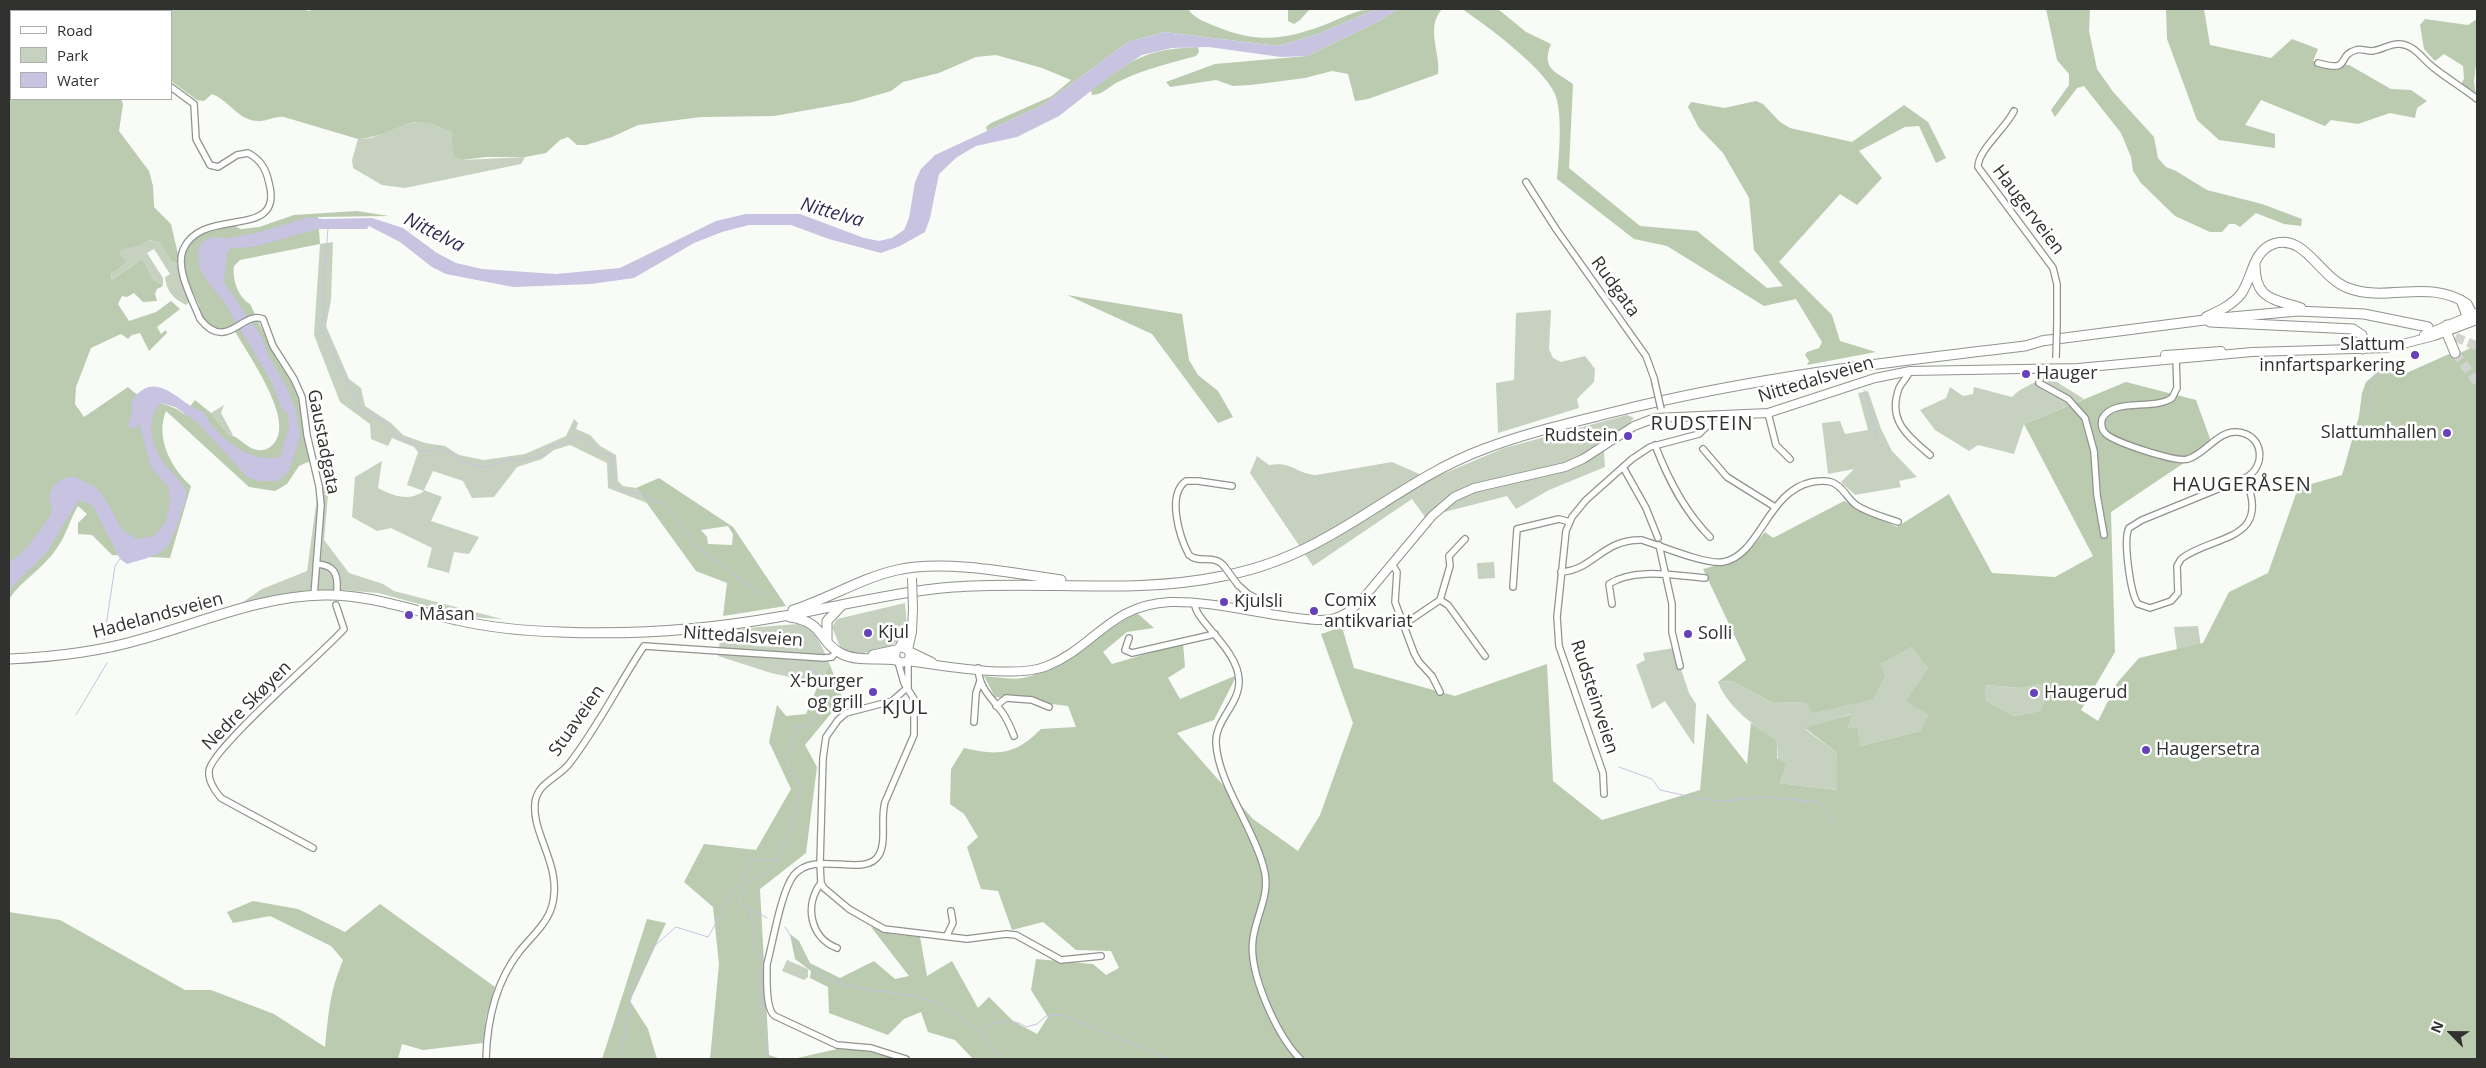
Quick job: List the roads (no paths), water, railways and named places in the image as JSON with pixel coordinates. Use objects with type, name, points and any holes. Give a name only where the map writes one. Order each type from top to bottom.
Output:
[{"type":"highway","points":[[2199,320],[2235,300],[2246,285],[2255,262],[2266,248],[2279,242],[2303,248],[2326,275],[2349,288],[2370,293],[2430,291],[2461,300],[2474,317]]},
{"type":"highway","points":[[2255,262],[2256,279],[2265,294],[2278,302],[2307,310]]},
{"type":"highway","points":[[1053,585],[1076,582],[1168,580],[1225,572],[1260,562],[1316,539],[1416,477],[1465,452],[1526,430],[1707,386],[1798,370],[2024,341],[2046,340],[2199,320],[2307,310],[2364,314],[2428,327]]},
{"type":"highway","points":[[2199,320],[2226,324],[2350,328],[2362,335],[2364,349]]},
{"type":"highway","points":[[2446,328],[2455,353]]},
{"type":"highway","points":[[759,620],[946,588],[1169,584],[1211,579],[1256,568],[1318,542],[1418,480],[1467,456],[1527,434],[1615,411],[1773,379],[2025,346],[2046,340]]},
{"type":"highway","points":[[759,620],[819,601],[883,574],[912,567],[961,568],[1076,582]]},
{"type":"highway","name":"Hadelandsveien","points":[[9,659],[54,656],[109,648],[261,604],[314,596],[364,598],[471,623],[537,631],[655,631],[759,620]]},
{"type":"highway","points":[[827,640],[827,621],[843,605]]},
{"type":"highway","points":[[782,616],[809,622],[837,651],[847,656],[897,661]]},
{"type":"highway","points":[[866,658],[898,649]]},
{"type":"main road","name":"Nittedalsveien","points":[[897,661],[1024,671],[1042,668],[1063,657],[1107,624],[1133,610],[1164,603],[1195,604],[1316,620],[1340,616],[1356,606],[1437,510],[1460,494],[1474,488],[1565,467],[1583,459],[1634,426],[1661,413],[1709,415],[1768,412],[1875,378],[1910,371],[2083,368],[2175,357],[2392,347],[2474,317]]},
{"type":"main road","points":[[908,661],[913,608],[912,567]]},
{"type":"main road","points":[[897,661],[894,655],[912,624]]},
{"type":"main road","name":"Nittedalsveien","points":[[898,649],[909,651],[934,663]]},
{"type":"street","points":[[2318,63],[2334,68],[2341,66],[2349,53],[2356,49],[2372,51],[2393,44],[2402,44],[2411,48],[2433,68],[2477,99]]},
{"type":"street","name":"Gaustadgata","points":[[172,88],[194,104],[196,139],[210,165],[218,167],[237,155],[248,153],[256,158],[265,169],[272,198],[267,212],[259,217],[204,230],[186,243],[181,257],[182,275],[200,319],[216,331],[224,332],[234,329],[254,318],[260,318],[265,322],[273,346],[298,388],[304,406],[307,435],[320,496],[314,596]]},
{"type":"street","name":"Haugerveien","points":[[2014,111],[2009,121],[1981,155],[1978,166],[2053,268],[2057,284],[2056,368]]},
{"type":"street","name":"Rudgata","points":[[1526,182],[1586,273],[1646,356],[1654,378],[1661,413]]},
{"type":"street","points":[[2175,357],[2177,373],[2176,391],[2170,400],[2111,409],[2102,419],[2104,432],[2113,438],[2177,460],[2194,456],[2225,434],[2242,433],[2252,438],[2260,452],[2257,469],[2246,478],[2142,520],[2129,528],[2126,539],[2133,594],[2138,604],[2150,608],[2171,601],[2178,593],[2177,566],[2181,559],[2227,539],[2240,531],[2249,517],[2252,505],[2246,478]]},
{"type":"street","points":[[2042,368],[2039,384],[2077,406],[2087,423],[2094,451],[2097,495],[2104,535]]},
{"type":"street","points":[[1910,371],[1900,387],[1896,399],[1900,426],[1930,455]]},
{"type":"street","points":[[1768,412],[1776,445],[1790,459]]},
{"type":"street","name":"Rudsteinveien","points":[[1604,794],[1603,773],[1559,646],[1557,617],[1565,538],[1570,522],[1586,500],[1623,467],[1655,445],[1700,434],[1707,426],[1709,415]]},
{"type":"street","points":[[1655,445],[1683,504],[1694,521],[1710,537]]},
{"type":"street","points":[[1704,449],[1722,474],[1775,507]]},
{"type":"street","points":[[1623,467],[1646,508],[1658,542],[1672,604],[1672,632],[1680,666]]},
{"type":"street","points":[[1561,572],[1578,568],[1618,542],[1642,540],[1658,542],[1711,562],[1725,562],[1738,555],[1749,544],[1775,507],[1792,490],[1824,480],[1837,485],[1854,504],[1898,522]]},
{"type":"street","points":[[1232,486],[1198,481],[1186,482],[1179,488],[1176,501],[1177,520],[1189,555],[1195,559],[1216,559],[1245,592],[1267,604],[1268,614]]},
{"type":"street","points":[[1513,587],[1517,529],[1559,519],[1570,522]]},
{"type":"street","points":[[1403,624],[1440,600],[1450,566],[1449,556],[1465,539]]},
{"type":"street","points":[[316,564],[326,565],[335,570],[338,577],[337,590]]},
{"type":"street","points":[[1392,564],[1398,572],[1395,602],[1403,624],[1418,662],[1432,676],[1440,692]]},
{"type":"street","points":[[1612,604],[1609,584],[1614,581],[1639,575],[1705,578]]},
{"type":"street","points":[[1440,600],[1448,605],[1485,656]]},
{"type":"street","points":[[1195,604],[1195,612],[1232,657],[1238,672],[1239,681],[1236,696],[1218,731],[1216,744],[1228,783],[1252,833],[1265,871],[1266,891],[1253,939],[1252,958],[1271,1014],[1284,1039],[1300,1059]]},
{"type":"street","name":"Nedre Skøyen","points":[[313,848],[222,798],[214,789],[209,771],[211,761],[247,723],[344,629],[336,605]]},
{"type":"street","points":[[1129,638],[1125,650],[1132,653],[1215,634]]},
{"type":"street","name":"Nittedalsveien","points":[[644,646],[824,658],[832,657],[837,651]]},
{"type":"street","name":"Stuaveien","points":[[486,1059],[492,1014],[506,972],[520,951],[541,926],[552,907],[554,881],[551,861],[536,817],[536,798],[543,786],[568,765],[596,725],[644,646]]},
{"type":"street","points":[[897,661],[915,701],[914,735],[885,802],[882,813],[883,841],[878,856],[874,861],[860,865],[820,864],[801,869],[790,881],[767,964],[770,1011],[775,1016],[807,1029],[837,1045],[871,1048],[906,1059]]},
{"type":"street","points":[[908,661],[908,687],[892,701],[846,713],[828,732],[823,758],[820,864],[822,883],[830,896],[884,929],[948,935],[967,939],[1016,935],[1061,960],[1101,956]]},
{"type":"street","points":[[978,668],[980,681],[988,697],[1003,713],[1014,736]]},
{"type":"street","points":[[974,722],[976,692],[980,681]]},
{"type":"street","points":[[996,706],[1006,698],[1032,700],[1049,707]]},
{"type":"street","points":[[822,883],[813,901],[812,918],[821,939],[826,944],[836,948]]},
{"type":"street","points":[[948,935],[953,922],[951,911]]},
{"type":"water","name":"Nittelva","points":[[1377,9],[1398,9],[1377,22],[1307,56],[1281,57],[1209,47],[1172,48],[1142,55],[1114,73],[1059,116],[1017,137],[976,146],[957,157],[939,174],[930,218],[925,232],[900,246],[881,253],[829,239],[791,225],[749,225],[722,232],[694,243],[634,278],[591,284],[513,287],[446,274],[432,267],[400,242],[369,226],[367,229],[318,229],[253,247],[231,248],[227,253],[224,283],[262,337],[269,357],[287,388],[296,411],[300,437],[289,471],[278,481],[258,481],[247,477],[198,423],[175,407],[161,403],[156,410],[151,425],[153,441],[160,456],[186,491],[185,502],[169,544],[158,554],[127,564],[120,559],[93,506],[83,501],[78,501],[47,552],[9,590],[9,563],[25,550],[49,518],[52,511],[49,496],[53,486],[62,479],[73,476],[94,486],[102,494],[123,531],[137,539],[154,536],[166,521],[170,502],[168,487],[151,467],[139,424],[134,429],[128,427],[133,408],[131,402],[139,392],[147,387],[164,389],[202,411],[217,432],[233,445],[251,455],[270,458],[280,457],[289,427],[288,414],[283,411],[271,381],[224,302],[207,281],[199,267],[198,251],[201,243],[212,237],[229,238],[257,233],[309,217],[323,219],[372,218],[403,228],[437,253],[456,263],[482,269],[556,274],[620,268],[716,221],[746,214],[800,214],[864,238],[879,241],[892,238],[904,230],[909,218],[915,182],[921,169],[935,155],[1043,105],[1128,42],[1164,32],[1278,46],[1318,34]]},
{"type":"waterway","points":[[328,228],[323,293],[325,310],[321,328],[361,410],[385,422],[399,438],[416,445],[420,451],[429,451],[439,447],[466,463],[485,467],[511,459],[521,460],[541,456],[545,454],[549,446],[567,443],[575,436],[583,438],[596,451],[612,456],[614,477],[612,484],[625,492],[644,494],[651,500],[663,503],[687,530],[693,544],[764,596]]},
{"type":"waterway","points":[[2372,412],[2370,395],[2376,370]]},
{"type":"waterway","points":[[1864,390],[1878,440]]},
{"type":"waterway","points":[[104,640],[115,566],[120,559]]},
{"type":"waterway","points":[[76,715],[107,663]]},
{"type":"waterway","points":[[767,918],[738,902],[745,885],[765,872],[778,860],[794,817],[801,786],[787,766],[796,725],[805,728],[820,712],[826,687],[826,679],[806,666]]},
{"type":"waterway","points":[[1619,767],[1652,779],[1660,790],[1701,799],[1723,801],[1765,797],[1819,802],[1834,822]]},
{"type":"waterway","points":[[620,1059],[634,982],[652,948],[676,927],[708,937],[752,860],[778,860]]},
{"type":"waterway","points":[[751,911],[754,944],[762,960],[763,971],[758,975],[759,985],[762,988],[760,996],[764,1001],[761,1003],[768,1059]]},
{"type":"waterway","points":[[785,927],[812,968],[828,979],[866,989],[918,997],[935,1002],[979,1031],[991,1025],[1008,1021],[1026,1027],[1037,1024],[1046,1016],[1063,1015],[1169,1059]]},
{"type":"waterway","points":[[979,1031],[1002,1059]]},
{"type":"tunnel","points":[[2443,332],[2477,346]]},
{"type":"tunnel","points":[[2455,353],[2477,382]]},
{"type":"place","name":"Slattum innfartsparkering","points":[[2415,355]]},
{"type":"place","name":"Hauger","points":[[2026,374]]},
{"type":"place","name":"Slattumhallen","points":[[2447,433]]},
{"type":"place","name":"Rudstein","points":[[1628,436]]},
{"type":"place","name":"Kjulsli","points":[[1224,602]]},
{"type":"place","name":"Comix antikvariat","points":[[1314,611]]},
{"type":"place","name":"Måsan","points":[[409,615]]},
{"type":"place","name":"Kjul","points":[[868,633]]},
{"type":"place","name":"Solli","points":[[1688,634]]},
{"type":"place","name":"X-burger og grill","points":[[873,692]]},
{"type":"place","name":"Haugerud","points":[[2034,693]]},
{"type":"place","name":"Haugersetra","points":[[2146,750]]},
{"type":"district","name":"RUDSTEIN","points":[[1702,424]]},
{"type":"district","name":"HAUGERÅSEN","points":[[2242,485]]},
{"type":"district","name":"KJUL","points":[[905,708]]}]
